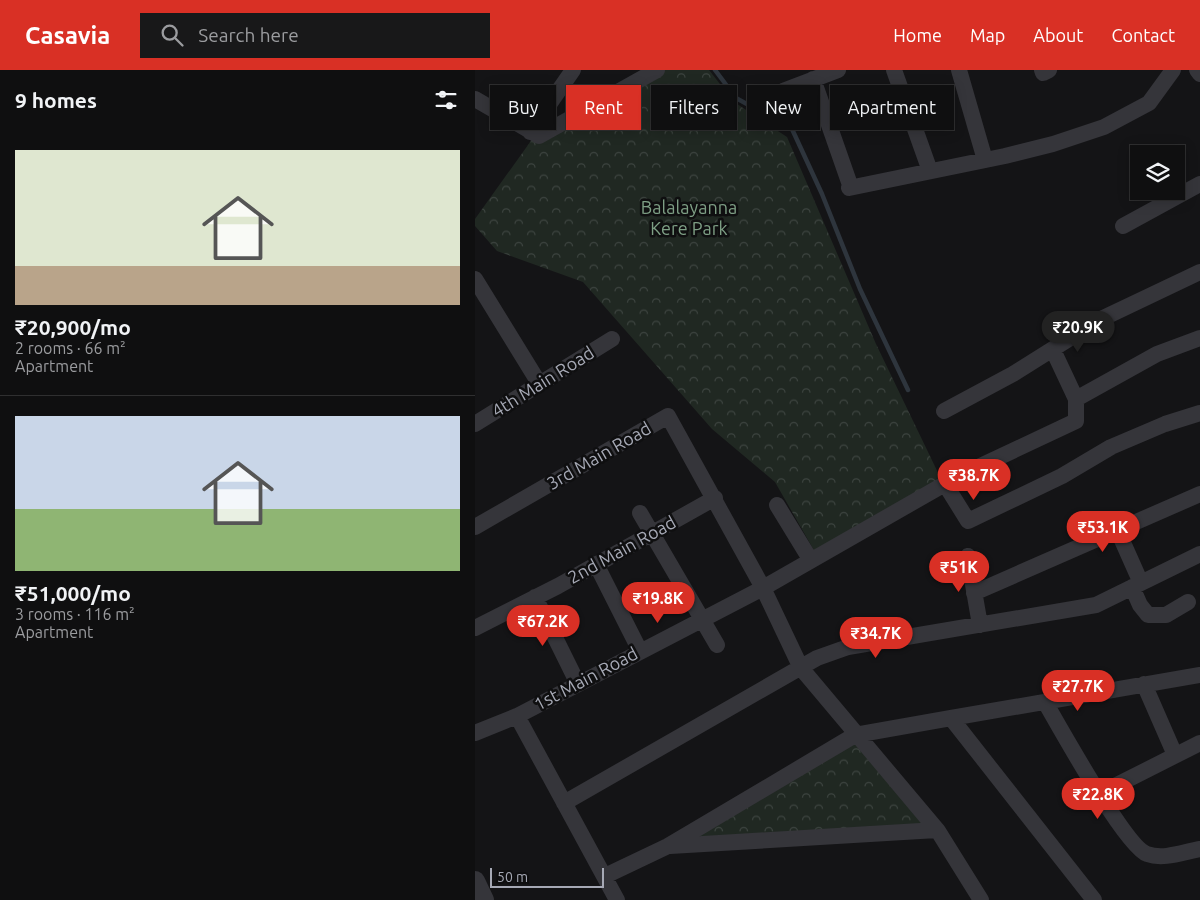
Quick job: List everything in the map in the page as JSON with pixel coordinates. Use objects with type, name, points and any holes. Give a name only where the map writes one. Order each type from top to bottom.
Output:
[{"type":"street","points":[[530,132],[573,70]]},
{"type":"street","points":[[475,99],[539,136],[657,70]]},
{"type":"street","points":[[798,85],[838,70]]},
{"type":"street","points":[[894,70],[929,171]]},
{"type":"street","points":[[959,70],[985,160]]},
{"type":"street","points":[[1042,70],[1043,73],[1049,70]]},
{"type":"street","points":[[813,79],[849,185],[985,160],[1053,144],[1104,127],[1149,104],[1173,70]]},
{"type":"street","points":[[1197,70],[1200,74]]},
{"type":"street","points":[[1123,226],[1200,184]]},
{"type":"street","points":[[944,411],[1053,350],[1099,320],[1200,272]]},
{"type":"street","points":[[475,279],[539,383]]},
{"type":"street","points":[[1053,350],[1076,399],[1157,354],[1200,338]]},
{"type":"street","name":"4th Main Road","points":[[476,421],[611,339]]},
{"type":"street","name":"1st Main Road","points":[[475,733],[517,716],[763,588],[812,558],[945,484],[1076,421],[1076,399]]},
{"type":"street","points":[[945,484],[968,521],[1062,476],[1111,447],[1165,424],[1200,413]]},
{"type":"street","name":"3rd Main Road","points":[[475,527],[668,416],[715,498]]},
{"type":"street","points":[[974,593],[1200,494]]},
{"type":"street","points":[[715,498],[763,588],[801,668],[855,735],[937,830],[981,900]]},
{"type":"street","name":"2nd Main Road","points":[[475,628],[715,498]]},
{"type":"street","points":[[777,505],[812,558]]},
{"type":"street","points":[[640,513],[717,645]]},
{"type":"street","points":[[1117,529],[1136,585],[1140,605],[1148,615],[1166,615],[1188,602]]},
{"type":"street","points":[[564,803],[817,658],[848,648],[1096,606],[1200,554]]},
{"type":"street","points":[[968,556],[980,625]]},
{"type":"street","points":[[596,564],[640,651]]},
{"type":"street","points":[[535,597],[578,684]]},
{"type":"street","points":[[605,876],[668,846],[855,735],[1200,675]]},
{"type":"street","points":[[1144,684],[1175,755]]},
{"type":"street","points":[[1045,702],[1099,794],[1133,844],[1146,854],[1161,857],[1200,849]]},
{"type":"street","points":[[517,716],[617,900]]},
{"type":"street","points":[[951,718],[1094,900]]},
{"type":"street","points":[[1099,794],[1200,743]]},
{"type":"street","points":[[668,846],[937,830]]},
{"type":"street","points":[[475,882],[484,900]]},
{"type":"green space","name":"Balalayanna Kere Park","points":[[658,70],[709,70],[721,85],[651,85],[651,130],[737,130],[737,104],[747,111],[747,130],[776,130],[787,137],[876,344],[942,481],[815,552],[775,482],[712,429],[583,282],[497,251],[475,226],[475,219],[538,131],[556,130],[556,122],[566,117],[566,130],[641,130],[641,85],[628,85]]},
{"type":"green space","points":[[854,742],[927,826],[685,841]]},
{"type":"waterway","points":[[715,70],[736,98],[792,129],[822,194],[860,289],[908,390]]}]
